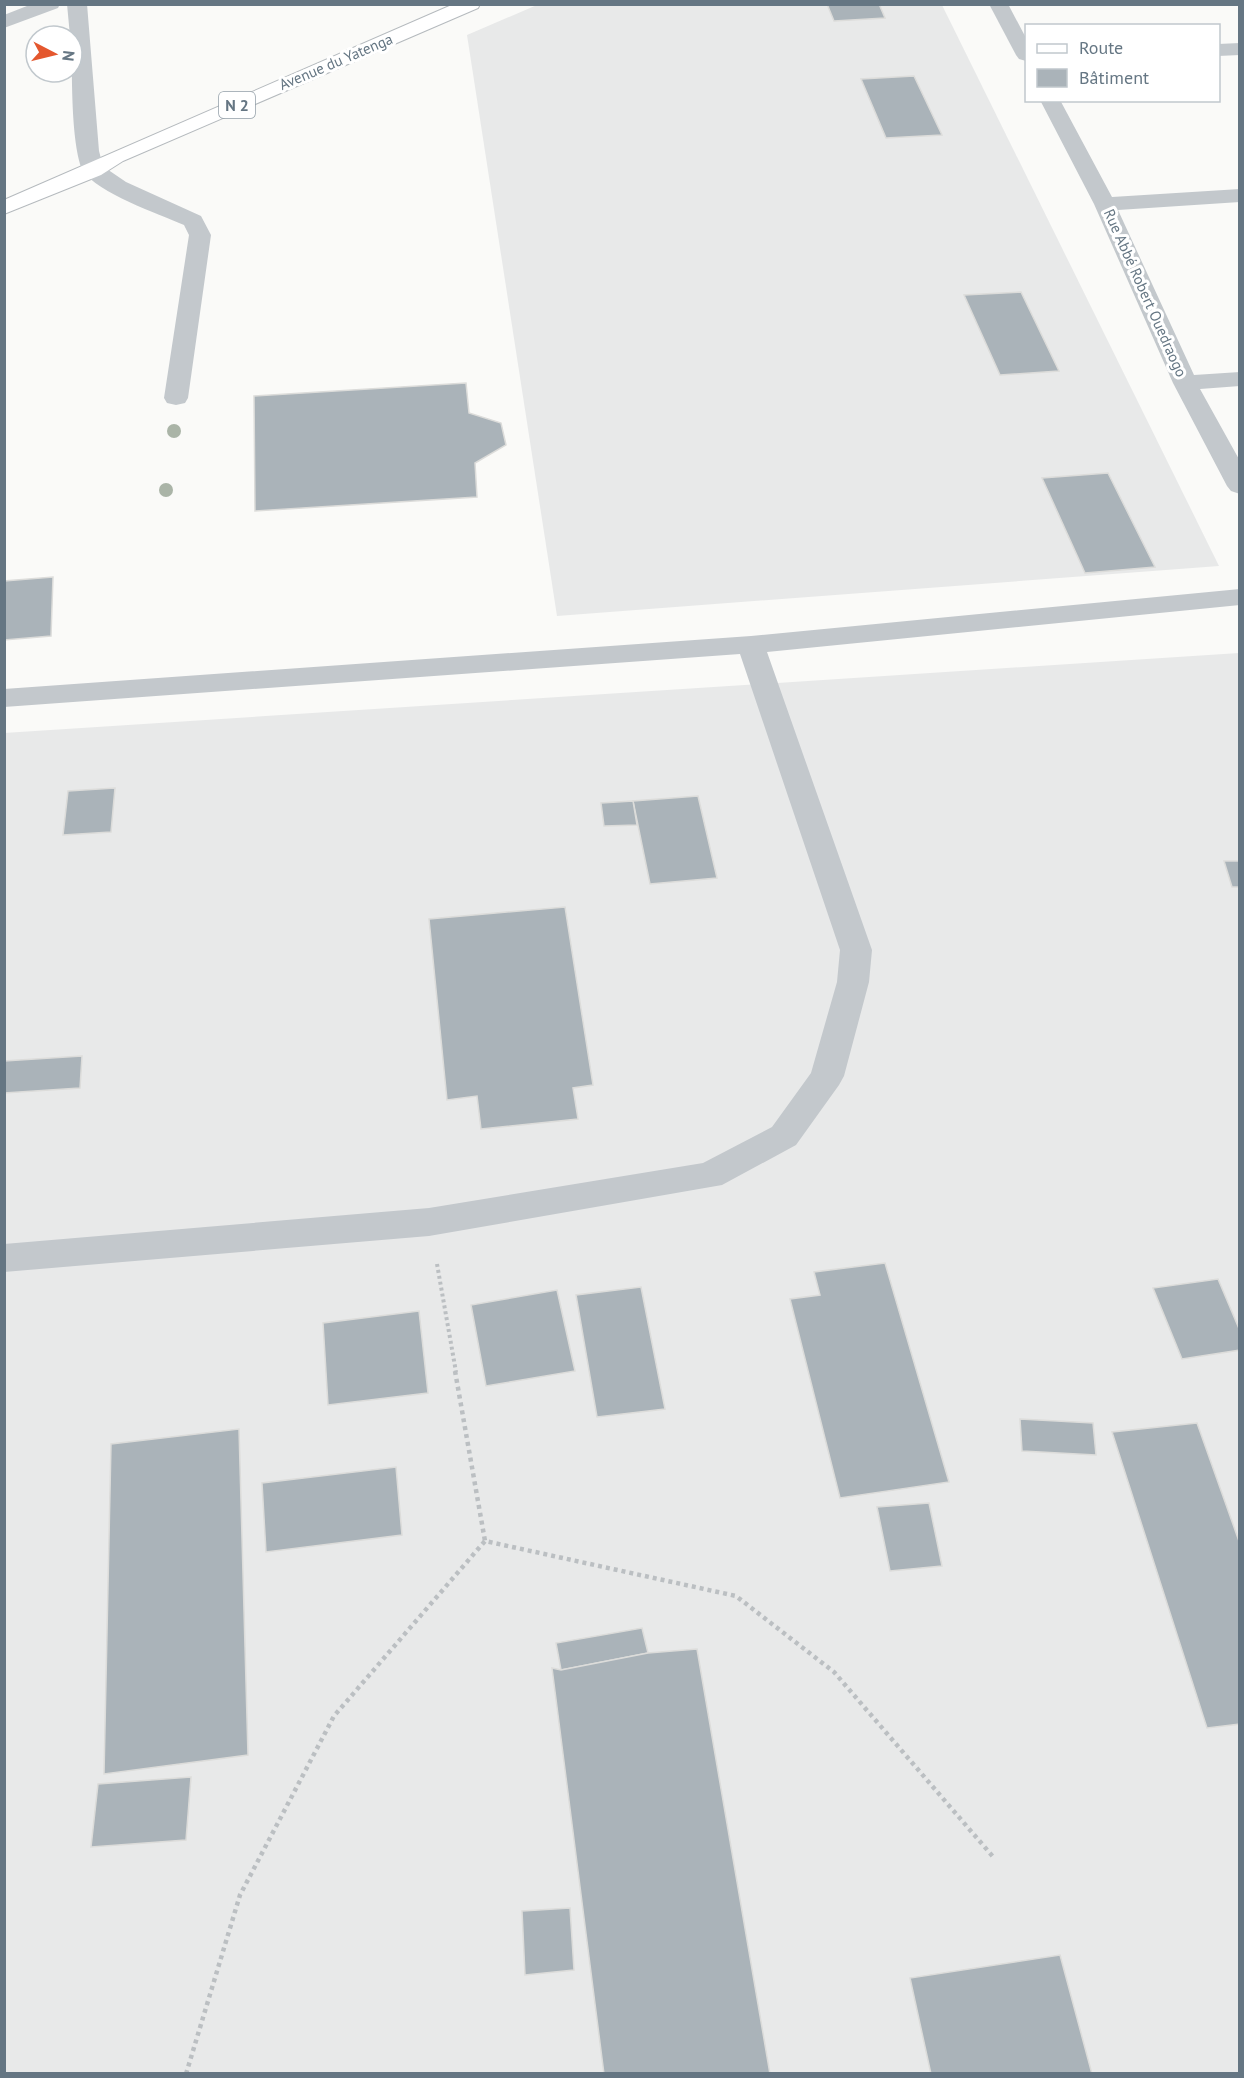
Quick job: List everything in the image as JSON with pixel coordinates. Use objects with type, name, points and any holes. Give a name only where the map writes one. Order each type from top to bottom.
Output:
[{"type":"main road","name":"Avenue du Yatenga","points":[[4,208],[91,160],[430,4]]},
{"type":"main road","name":"Avenue du Yatenga","points":[[67,159],[91,160],[116,157],[471,4]]},
{"type":"street","points":[[4,22],[51,4]]},
{"type":"street","points":[[77,4],[91,160],[118,187],[194,221],[200,235],[176,398]]},
{"type":"street","points":[[998,4],[1025,54]]},
{"type":"street","points":[[1220,50],[1239,49]]},
{"type":"street","name":"Rue Abbé Robert Ouedraogo","points":[[1051,102],[1105,204],[1185,383],[1239,486]]},
{"type":"street","points":[[1105,204],[1239,195]]},
{"type":"street","points":[[1185,383],[1239,379]]},
{"type":"street","points":[[4,698],[750,645],[1239,597]]},
{"type":"street","points":[[4,1258],[429,1222],[710,1175],[784,1136],[827,1076],[853,982],[856,950],[750,645]]},
{"type":"path","points":[[429,1222],[485,1541]]},
{"type":"path","points":[[485,1541],[736,1596],[834,1672],[995,1859]]},
{"type":"path","points":[[186,2073],[240,1894],[334,1716],[485,1541]]},
{"type":"shaded area","points":[[537,5],[942,5],[1219,566],[557,616],[467,35]]},
{"type":"shaded area","points":[[1239,653],[1239,2073],[5,2073],[4,733]]},
{"type":"building","points":[[827,4],[879,4],[885,18],[834,21]]},
{"type":"building","points":[[914,76],[942,135],[886,138],[861,79]]},
{"type":"building","points":[[1021,292],[1059,371],[1000,375],[964,295]]},
{"type":"building","points":[[466,383],[469,413],[501,423],[506,445],[475,463],[477,497],[255,511],[254,396]]},
{"type":"building","points":[[1108,473],[1155,567],[1085,573],[1042,478]]},
{"type":"building","points":[[53,577],[51,636],[4,640],[4,581]]},
{"type":"building","points":[[115,788],[111,832],[63,835],[68,791]]},
{"type":"building","points":[[698,796],[717,878],[650,884],[633,801]]},
{"type":"building","points":[[633,801],[637,825],[604,826],[601,803]]},
{"type":"building","points":[[1224,861],[1240,861],[1240,887],[1232,887]]},
{"type":"building","points":[[565,907],[593,1085],[573,1088],[578,1119],[481,1129],[477,1096],[447,1100],[429,919]]},
{"type":"building","points":[[82,1056],[80,1088],[4,1093],[4,1061]]},
{"type":"building","points":[[885,1263],[949,1482],[840,1498],[790,1299],[820,1295],[814,1272]]},
{"type":"building","points":[[1218,1279],[1240,1331],[1240,1350],[1182,1359],[1153,1288]]},
{"type":"building","points":[[641,1287],[665,1409],[597,1417],[576,1295]]},
{"type":"building","points":[[557,1290],[575,1371],[486,1386],[471,1305]]},
{"type":"building","points":[[419,1311],[428,1393],[328,1405],[323,1323]]},
{"type":"building","points":[[1020,1419],[1093,1423],[1096,1455],[1022,1451]]},
{"type":"building","points":[[1197,1423],[1240,1544],[1240,1724],[1207,1728],[1112,1432]]},
{"type":"building","points":[[239,1429],[248,1755],[104,1774],[111,1444]]},
{"type":"building","points":[[396,1467],[402,1535],[266,1552],[262,1483]]},
{"type":"building","points":[[929,1503],[942,1566],[890,1571],[877,1507]]},
{"type":"building","points":[[642,1628],[648,1653],[561,1670],[556,1643]]},
{"type":"building","points":[[697,1649],[770,2074],[604,2074],[552,1668],[561,1670],[648,1653]]},
{"type":"building","points":[[191,1777],[186,1840],[91,1847],[98,1784]]},
{"type":"building","points":[[570,1908],[574,1970],[525,1975],[522,1911]]},
{"type":"building","points":[[1060,1955],[1092,2074],[931,2074],[910,1978]]}]
